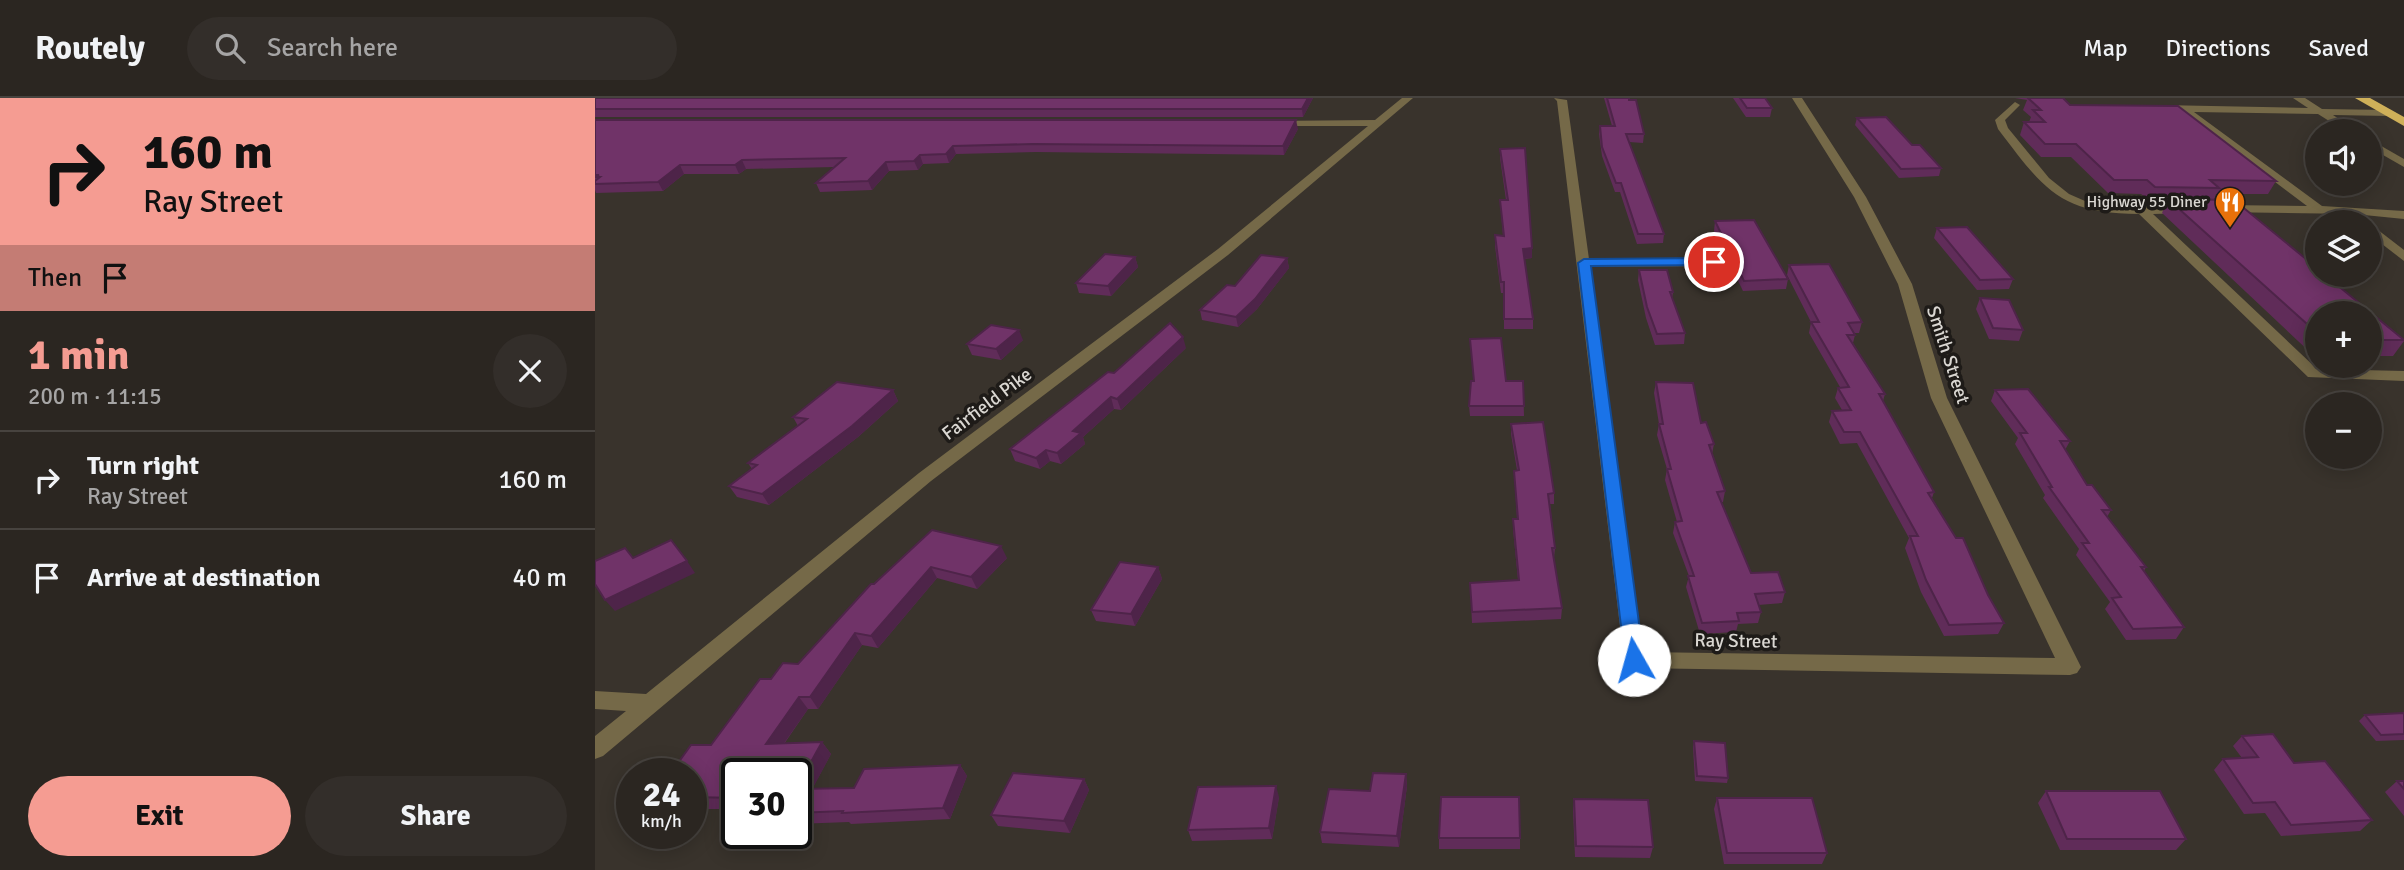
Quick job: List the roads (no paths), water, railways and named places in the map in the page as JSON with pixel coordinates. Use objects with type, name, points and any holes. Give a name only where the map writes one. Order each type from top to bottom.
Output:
[{"type":"highway","points":[[2361,98],[2404,122]]},
{"type":"street","name":"Fairfield Pike","points":[[595,749],[925,477],[1223,252],[1408,98]]},
{"type":"street","name":"Ray Street","points":[[1559,98],[1562,100],[1584,263],[1634,660],[2070,667]]},
{"type":"street","name":"Smith Street","points":[[1797,98],[1860,197],[1905,284],[1939,398],[2070,667]]},
{"type":"street","points":[[2298,98],[2332,119]]},
{"type":"street","points":[[2185,104],[2320,210]]},
{"type":"street","points":[[2150,112],[2162,116],[2168,109],[2185,104],[2205,111],[2322,113],[2404,107]]},
{"type":"street","points":[[2014,105],[2000,120],[2003,129],[2052,187],[2065,196],[2093,206],[2320,210]]},
{"type":"street","points":[[1265,123],[1377,123]]},
{"type":"street","points":[[2382,150],[2404,164]]},
{"type":"street","points":[[2140,208],[2313,374],[2404,376]]},
{"type":"street","points":[[2382,213],[2404,215]]},
{"type":"street","points":[[2383,239],[2404,240]]},
{"type":"street","points":[[2383,239],[2404,257]]},
{"type":"street","points":[[1584,263],[1714,262]]},
{"type":"street","points":[[595,700],[649,703]]},
{"type":"place","name":"Highway 55 Diner","points":[[2230,229]]}]
